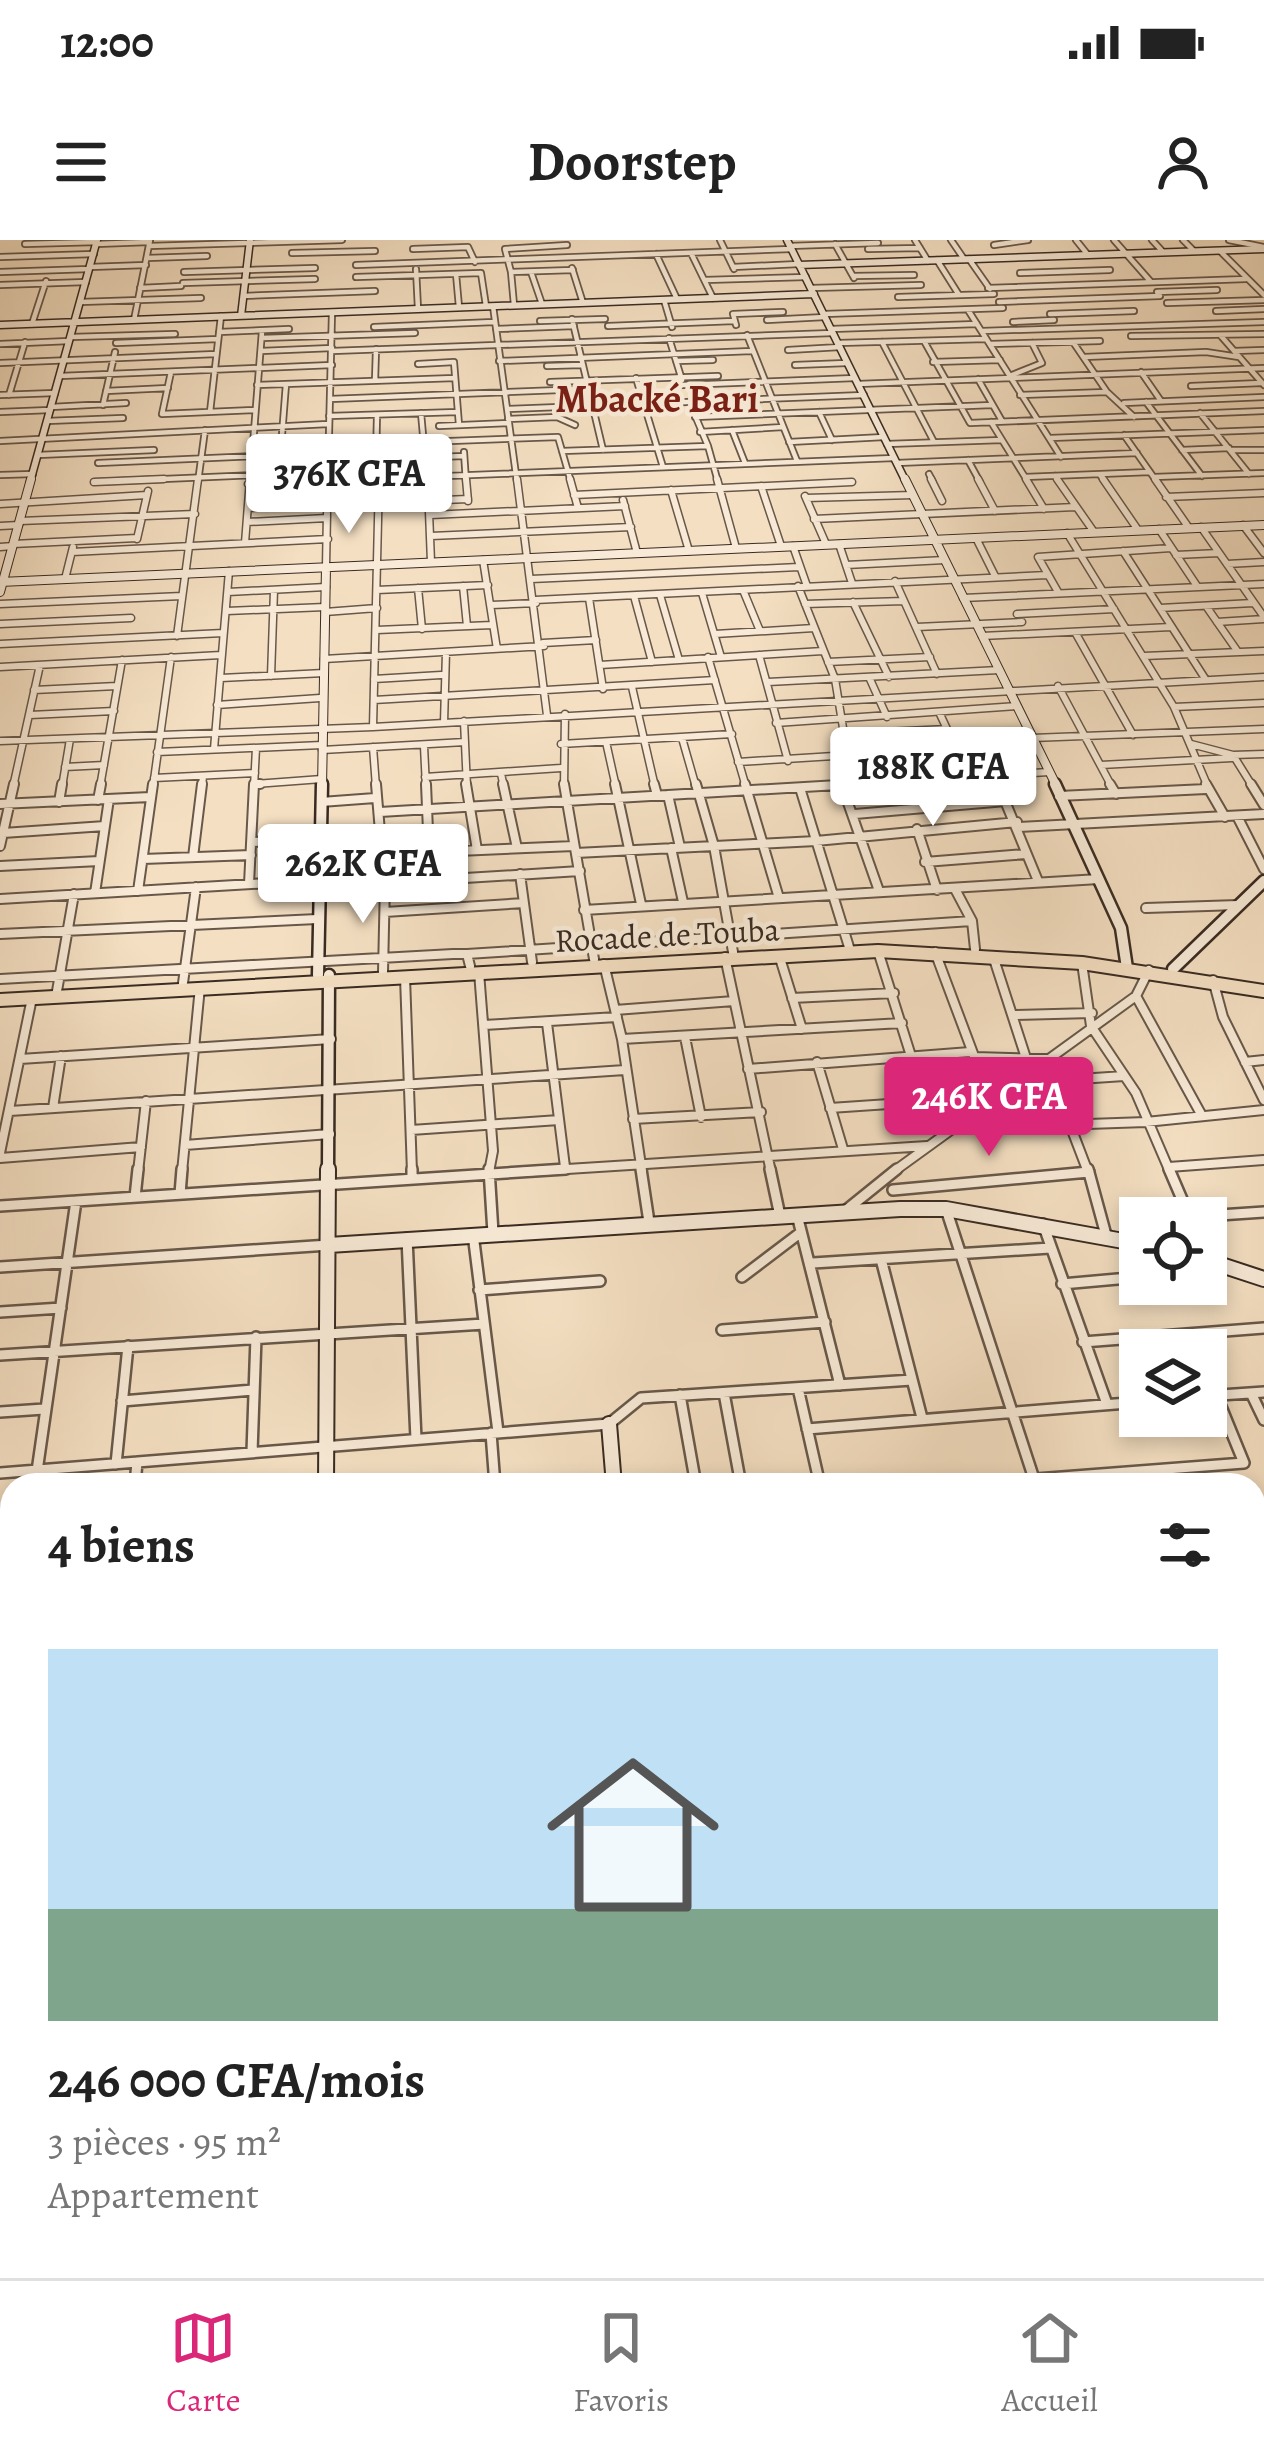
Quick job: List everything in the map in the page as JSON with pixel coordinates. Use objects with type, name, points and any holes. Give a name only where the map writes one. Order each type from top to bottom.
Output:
[{"type":"main road","name":"Rocade de Touba","points":[[0,997],[200,987],[326,976],[383,964],[849,946],[976,949],[1127,965],[1264,988]]},
{"type":"main road","name":"Rocade de Touba","points":[[730,949],[779,956],[935,952],[1127,965],[1264,988]]},
{"type":"main road","name":"Rocade de Touba","points":[[0,997],[183,983],[405,976],[531,957],[597,957]]},
{"type":"street","points":[[0,257],[96,245],[342,240]]},
{"type":"street","points":[[375,240],[375,264]]},
{"type":"street","points":[[412,240],[418,379]]},
{"type":"street","points":[[719,240],[740,279]]},
{"type":"street","points":[[753,240],[757,250]]},
{"type":"street","points":[[915,240],[959,295]]},
{"type":"street","points":[[951,240],[1019,330]]},
{"type":"street","points":[[1076,240],[1121,283]]},
{"type":"street","points":[[1114,240],[1188,324]]},
{"type":"street","points":[[1152,240],[1163,252]]},
{"type":"street","points":[[1183,240],[1194,251]]},
{"type":"street","points":[[1229,240],[1262,250]]},
{"type":"street","points":[[290,268],[292,241]]},
{"type":"street","points":[[992,242],[1028,241],[1043,256]]},
{"type":"street","points":[[15,271],[26,242],[96,245]]},
{"type":"street","points":[[203,271],[208,242]]},
{"type":"street","points":[[241,316],[250,242]]},
{"type":"street","points":[[992,242],[1028,286]]},
{"type":"street","points":[[134,320],[149,243]]},
{"type":"street","points":[[527,243],[529,258]]},
{"type":"street","points":[[514,305],[506,248],[527,243],[566,243],[583,303]]},
{"type":"street","points":[[413,249],[452,244],[472,249],[476,273]]},
{"type":"street","points":[[96,245],[1,585],[1264,524]]},
{"type":"street","points":[[789,245],[1049,772],[1121,928],[1127,965]]},
{"type":"street","points":[[356,265],[789,245],[920,248]]},
{"type":"street","points":[[837,247],[867,313]]},
{"type":"street","points":[[1220,250],[1264,297]]},
{"type":"street","points":[[733,267],[1262,250]]},
{"type":"street","points":[[356,251],[356,292]]},
{"type":"street","points":[[292,253],[374,251]]},
{"type":"street","points":[[314,294],[317,252]]},
{"type":"street","points":[[691,253],[705,280],[713,322]]},
{"type":"street","points":[[656,254],[677,299]]},
{"type":"street","points":[[180,299],[187,256]]},
{"type":"street","points":[[0,272],[207,256]]},
{"type":"street","points":[[906,261],[929,296]]},
{"type":"street","points":[[184,272],[315,268]]},
{"type":"street","points":[[512,272],[573,269]]},
{"type":"street","points":[[32,324],[50,270]]},
{"type":"street","points":[[1020,273],[1110,270]]},
{"type":"street","points":[[531,272],[540,324]]},
{"type":"street","points":[[456,274],[459,308]]},
{"type":"street","points":[[356,277],[483,274],[544,645],[547,715]]},
{"type":"street","points":[[853,277],[914,275]]},
{"type":"street","points":[[374,330],[375,276]]},
{"type":"street","points":[[705,280],[806,278]]},
{"type":"street","points":[[140,288],[315,279]]},
{"type":"street","points":[[290,280],[290,295]]},
{"type":"street","points":[[1207,280],[1228,301]]},
{"type":"street","points":[[898,297],[1028,286],[1264,281]]},
{"type":"street","points":[[0,296],[3,285],[86,282]]},
{"type":"street","points":[[198,317],[203,283]]},
{"type":"street","points":[[734,321],[0,342],[3,325],[664,300],[921,285]]},
{"type":"street","points":[[1068,285],[1077,296]]},
{"type":"street","points":[[891,286],[906,312]]},
{"type":"street","points":[[796,461],[732,314],[824,316],[967,309],[1077,296],[1124,298],[1217,290]]},
{"type":"street","points":[[243,296],[375,292]]},
{"type":"street","points":[[775,295],[784,315]]},
{"type":"street","points":[[744,296],[751,313]]},
{"type":"street","points":[[1167,303],[1264,297]]},
{"type":"street","points":[[80,302],[201,298]]},
{"type":"street","points":[[1124,298],[1148,326]]},
{"type":"street","points":[[664,300],[675,357],[708,446],[736,548]]},
{"type":"street","points":[[619,301],[627,325]]},
{"type":"street","points":[[1041,301],[1060,329]]},
{"type":"street","points":[[599,302],[611,341]]},
{"type":"street","points":[[1209,302],[1226,323]]},
{"type":"street","points":[[967,309],[1061,457]]},
{"type":"street","points":[[1216,310],[1264,309]]},
{"type":"street","points":[[925,311],[945,340]]},
{"type":"street","points":[[1013,322],[1134,311]]},
{"type":"street","points":[[328,476],[332,312]]},
{"type":"street","points":[[289,333],[290,314]]},
{"type":"street","points":[[210,412],[221,316]]},
{"type":"street","points":[[765,316],[773,334]]},
{"type":"street","points":[[175,337],[177,318]]},
{"type":"street","points":[[986,338],[1019,330],[1264,322]]},
{"type":"street","points":[[573,323],[603,449]]},
{"type":"street","points":[[262,351],[977,324]]},
{"type":"street","points":[[1209,324],[1263,384]]},
{"type":"street","points":[[1164,325],[1172,334]]},
{"type":"street","points":[[1124,326],[1144,354]]},
{"type":"street","points":[[1090,328],[1112,355]]},
{"type":"street","points":[[1047,329],[1058,342]]},
{"type":"street","points":[[245,543],[248,457],[262,334]]},
{"type":"street","points":[[782,334],[802,380]]},
{"type":"street","points":[[1131,336],[1264,334]]},
{"type":"street","points":[[788,350],[986,338],[1032,343],[1100,341]]},
{"type":"street","points":[[1189,338],[1216,369]]},
{"type":"street","points":[[103,405],[117,339]]},
{"type":"street","points":[[627,340],[631,355]]},
{"type":"street","points":[[924,341],[969,422],[1264,411]]},
{"type":"street","points":[[9,395],[26,342]]},
{"type":"street","points":[[881,342],[934,442]]},
{"type":"street","points":[[1073,342],[1107,392],[1134,417]]},
{"type":"street","points":[[1009,377],[1042,362],[1032,343]]},
{"type":"street","points":[[375,381],[376,349]]},
{"type":"street","points":[[297,367],[300,350]]},
{"type":"street","points":[[1084,357],[1264,350]]},
{"type":"street","points":[[499,361],[752,351]]},
{"type":"street","points":[[1166,353],[1203,399]]},
{"type":"street","points":[[0,362],[216,354]]},
{"type":"street","points":[[711,356],[719,379]]},
{"type":"street","points":[[933,362],[1000,360]]},
{"type":"street","points":[[418,364],[454,362],[459,424]]},
{"type":"street","points":[[547,362],[551,386]]},
{"type":"street","points":[[795,365],[848,363]]},
{"type":"street","points":[[60,376],[332,365]]},
{"type":"street","points":[[329,399],[504,392],[636,378],[904,382],[1264,368]]},
{"type":"street","points":[[151,460],[171,372]]},
{"type":"street","points":[[1141,373],[1161,401]]},
{"type":"street","points":[[257,385],[454,378]]},
{"type":"street","points":[[636,378],[663,467]]},
{"type":"street","points":[[978,379],[1002,422]]},
{"type":"street","points":[[0,381],[14,380]]},
{"type":"street","points":[[279,473],[286,384]]},
{"type":"street","points":[[1192,386],[1263,384]]},
{"type":"street","points":[[106,391],[168,388]]},
{"type":"street","points":[[119,434],[128,390]]},
{"type":"street","points":[[1020,395],[1107,392]]},
{"type":"street","points":[[0,395],[55,393]]},
{"type":"street","points":[[1067,393],[1085,418]]},
{"type":"street","points":[[507,409],[864,395]]},
{"type":"street","points":[[1124,403],[1264,397]]},
{"type":"street","points":[[1188,400],[1249,474]]},
{"type":"street","points":[[1146,402],[1202,476]]},
{"type":"street","points":[[1,415],[126,403]]},
{"type":"street","points":[[695,417],[992,404]]},
{"type":"street","points":[[162,414],[254,410]]},
{"type":"street","points":[[0,441],[458,412]]},
{"type":"street","points":[[819,412],[832,440]]},
{"type":"street","points":[[422,413],[425,457]]},
{"type":"street","points":[[376,415],[376,459]]},
{"type":"street","points":[[47,421],[123,418]]},
{"type":"street","points":[[439,426],[557,418],[575,424]]},
{"type":"street","points":[[991,422],[1044,508]]},
{"type":"street","points":[[700,432],[783,427]]},
{"type":"street","points":[[177,636],[205,430]]},
{"type":"street","points":[[732,430],[745,463]]},
{"type":"street","points":[[1050,438],[1264,430]]},
{"type":"street","points":[[1124,435],[1189,528]]},
{"type":"street","points":[[424,442],[558,437],[578,508]]},
{"type":"street","points":[[789,442],[1003,440]]},
{"type":"street","points":[[462,441],[470,512]]},
{"type":"street","points":[[562,452],[708,446]]},
{"type":"street","points":[[1182,449],[1264,450]]},
{"type":"street","points":[[38,455],[154,450]]},
{"type":"street","points":[[92,498],[100,452]]},
{"type":"street","points":[[94,482],[279,473],[379,479],[844,459],[1137,453]]},
{"type":"street","points":[[98,463],[281,454]]},
{"type":"street","points":[[328,461],[464,456]]},
{"type":"street","points":[[844,459],[859,496]]},
{"type":"street","points":[[968,460],[995,511]]},
{"type":"street","points":[[1025,477],[1264,473]]},
{"type":"street","points":[[0,475],[33,474]]},
{"type":"street","points":[[929,474],[942,501]]},
{"type":"street","points":[[1100,475],[1138,530]]},
{"type":"street","points":[[248,484],[328,476]]},
{"type":"street","points":[[1055,476],[1094,532]]},
{"type":"street","points":[[136,548],[149,479]]},
{"type":"street","points":[[373,727],[379,479]]},
{"type":"street","points":[[574,495],[852,482]]},
{"type":"street","points":[[802,484],[826,544]]},
{"type":"street","points":[[761,486],[781,546]]},
{"type":"street","points":[[671,490],[691,572]]},
{"type":"street","points":[[806,498],[936,490]]},
{"type":"street","points":[[621,492],[638,553]]},
{"type":"street","points":[[1166,496],[1264,493]]},
{"type":"street","points":[[0,504],[147,495]]},
{"type":"street","points":[[248,508],[468,499]]},
{"type":"street","points":[[429,501],[431,562]]},
{"type":"street","points":[[326,505],[317,919],[318,960],[326,976],[331,1039],[326,1473]]},
{"type":"street","points":[[430,515],[625,506]]},
{"type":"street","points":[[290,507],[290,519]]},
{"type":"street","points":[[814,519],[1075,507]]},
{"type":"street","points":[[0,526],[195,514]]},
{"type":"street","points":[[248,522],[327,518]]},
{"type":"street","points":[[430,536],[631,526]]},
{"type":"street","points":[[1227,564],[1264,558],[1243,526]]},
{"type":"street","points":[[1201,527],[1264,618]]},
{"type":"street","points":[[1159,529],[1197,586]]},
{"type":"street","points":[[1066,533],[1174,706],[1206,789],[1225,818]]},
{"type":"street","points":[[0,547],[137,538]]},
{"type":"street","points":[[976,538],[995,576]]},
{"type":"street","points":[[72,552],[328,539]]},
{"type":"street","points":[[65,579],[74,542]]},
{"type":"street","points":[[839,544],[852,583]]},
{"type":"street","points":[[793,546],[805,604],[835,679],[844,734],[863,787]]},
{"type":"street","points":[[1058,592],[1038,557],[1123,550],[1219,553]]},
{"type":"street","points":[[1123,550],[1206,680]]},
{"type":"street","points":[[608,554],[614,575]]},
{"type":"street","points":[[483,560],[497,650]]},
{"type":"street","points":[[846,565],[945,560]]},
{"type":"street","points":[[531,578],[800,567]]},
{"type":"street","points":[[724,571],[731,591]]},
{"type":"street","points":[[214,749],[229,572]]},
{"type":"street","points":[[639,574],[652,662]]},
{"type":"street","points":[[491,605],[1047,575]]},
{"type":"street","points":[[91,600],[94,578]]},
{"type":"street","points":[[895,581],[937,674]]},
{"type":"street","points":[[963,598],[1264,584]]},
{"type":"street","points":[[377,590],[488,585]]},
{"type":"street","points":[[463,586],[467,626]]},
{"type":"street","points":[[228,592],[326,587]]},
{"type":"street","points":[[418,588],[422,629]]},
{"type":"street","points":[[271,676],[274,590]]},
{"type":"street","points":[[742,590],[760,632]]},
{"type":"street","points":[[702,592],[722,657]]},
{"type":"street","points":[[660,595],[679,660]]},
{"type":"street","points":[[0,604],[182,596]]},
{"type":"street","points":[[1006,596],[1028,634]]},
{"type":"street","points":[[130,638],[135,598]]},
{"type":"street","points":[[589,598],[603,689]]},
{"type":"street","points":[[805,604],[904,601]]},
{"type":"street","points":[[853,602],[889,676]]},
{"type":"street","points":[[1160,608],[1253,603]]},
{"type":"street","points":[[1206,606],[1238,652]]},
{"type":"street","points":[[227,611],[377,608]]},
{"type":"street","points":[[917,627],[1114,609]]},
{"type":"street","points":[[0,624],[131,617]]},
{"type":"street","points":[[1217,622],[1264,618]]},
{"type":"street","points":[[377,630],[492,625]]},
{"type":"street","points":[[982,636],[1171,627]]},
{"type":"street","points":[[715,634],[814,628]]},
{"type":"street","points":[[1075,632],[1132,735]]},
{"type":"street","points":[[0,644],[223,633]]},
{"type":"street","points":[[645,636],[672,635]]},
{"type":"street","points":[[103,661],[106,639]]},
{"type":"street","points":[[324,659],[596,640]]},
{"type":"street","points":[[600,665],[823,651]]},
{"type":"street","points":[[1144,656],[1264,651]]},
{"type":"street","points":[[443,723],[441,675],[446,652]]},
{"type":"street","points":[[0,667],[220,655]]},
{"type":"street","points":[[759,655],[788,761]]},
{"type":"street","points":[[138,890],[171,657]]},
{"type":"street","points":[[708,657],[779,898]]},
{"type":"street","points":[[828,662],[930,657]]},
{"type":"street","points":[[98,800],[122,660]]},
{"type":"street","points":[[0,847],[5,804],[26,740],[40,665]]},
{"type":"street","points":[[768,682],[999,670]]},
{"type":"street","points":[[220,678],[324,674]]},
{"type":"street","points":[[374,679],[441,675]]},
{"type":"street","points":[[869,677],[887,717]]},
{"type":"street","points":[[0,741],[373,727],[1008,688],[1263,679]]},
{"type":"street","points":[[374,700],[546,694],[715,680]]},
{"type":"street","points":[[34,690],[117,686]]},
{"type":"street","points":[[1058,686],[1116,794]]},
{"type":"street","points":[[632,687],[657,795]]},
{"type":"street","points":[[217,705],[320,698]]},
{"type":"street","points":[[1174,706],[1264,703]]},
{"type":"street","points":[[776,723],[1017,706]]},
{"type":"street","points":[[30,715],[114,711]]},
{"type":"street","points":[[939,712],[970,778]]},
{"type":"street","points":[[565,714],[561,744],[565,800],[584,910],[622,1039],[650,1222]]},
{"type":"street","points":[[464,722],[465,777],[477,850]]},
{"type":"street","points":[[844,734],[947,729]]},
{"type":"street","points":[[1032,738],[1264,729]]},
{"type":"street","points":[[901,732],[921,782]]},
{"type":"street","points":[[561,744],[732,734]]},
{"type":"street","points":[[59,802],[70,739]]},
{"type":"street","points":[[682,739],[728,901],[734,1001],[780,1216]]},
{"type":"street","points":[[157,752],[465,742]]},
{"type":"street","points":[[606,742],[641,904]]},
{"type":"street","points":[[1191,744],[1232,756],[1264,805]]},
{"type":"street","points":[[424,746],[429,854]]},
{"type":"street","points":[[374,747],[382,856]]},
{"type":"street","points":[[249,884],[256,748]]},
{"type":"street","points":[[1102,764],[1264,754]]},
{"type":"street","points":[[738,762],[850,755]]},
{"type":"street","points":[[65,767],[104,765]]},
{"type":"street","points":[[425,777],[561,768]]},
{"type":"street","points":[[380,812],[863,787],[1049,772]]},
{"type":"street","points":[[501,774],[517,848]]},
{"type":"street","points":[[193,857],[203,776]]},
{"type":"street","points":[[995,777],[1038,881]]},
{"type":"street","points":[[154,778],[322,779]]},
{"type":"street","points":[[842,785],[879,891]]},
{"type":"street","points":[[800,788],[849,946]]},
{"type":"street","points":[[1059,796],[1206,789]]},
{"type":"street","points":[[668,795],[683,902]]},
{"type":"street","points":[[5,804],[150,797]]},
{"type":"street","points":[[321,802],[375,798]]},
{"type":"street","points":[[95,893],[110,799]]},
{"type":"street","points":[[855,814],[1006,801]]},
{"type":"street","points":[[320,857],[517,848],[629,852],[816,842],[917,830],[1264,814]]},
{"type":"street","points":[[1237,816],[1264,869]]},
{"type":"street","points":[[3,833],[105,826]]},
{"type":"street","points":[[917,830],[937,890]]},
{"type":"street","points":[[253,842],[320,838]]},
{"type":"street","points":[[1250,845],[1264,844]]},
{"type":"street","points":[[443,853],[447,878]]},
{"type":"street","points":[[925,862],[1026,854]]},
{"type":"street","points":[[143,859],[251,855]]},
{"type":"street","points":[[0,866],[100,862]]},
{"type":"street","points":[[0,899],[580,871]]},
{"type":"street","points":[[520,874],[531,957]]},
{"type":"street","points":[[584,910],[1099,879]]},
{"type":"street","points":[[0,980],[318,960],[383,964],[385,882]]},
{"type":"street","points":[[1171,971],[1263,884]]},
{"type":"street","points":[[183,983],[196,887]]},
{"type":"street","points":[[955,889],[972,921],[976,949]]},
{"type":"street","points":[[57,991],[74,894]]},
{"type":"street","points":[[386,912],[524,903]]},
{"type":"street","points":[[1146,908],[1238,904]]},
{"type":"street","points":[[0,934],[317,919]]},
{"type":"street","points":[[730,949],[972,921]]},
{"type":"street","points":[[878,951],[911,1056]]},
{"type":"street","points":[[935,952],[991,1097]]},
{"type":"street","points":[[779,956],[802,1029]]},
{"type":"street","points":[[993,956],[1026,1058]]},
{"type":"street","points":[[1082,963],[1091,1027],[1124,1076],[1181,1197]]},
{"type":"street","points":[[472,964],[484,1025],[493,1233]]},
{"type":"street","points":[[843,1212],[947,1129],[1136,996],[1149,970]]},
{"type":"street","points":[[405,976],[412,1178]]},
{"type":"street","points":[[1213,980],[1222,1017],[1264,1100]]},
{"type":"street","points":[[180,1194],[200,987]]},
{"type":"street","points":[[792,998],[893,993]]},
{"type":"street","points":[[1136,996],[1202,1114]]},
{"type":"street","points":[[32,998],[0,1155],[141,1148]]},
{"type":"street","points":[[484,1025],[547,1023],[734,1001]]},
{"type":"street","points":[[1014,1016],[1092,1013]]},
{"type":"street","points":[[547,1023],[565,1167]]},
{"type":"street","points":[[622,1039],[902,1023]]},
{"type":"street","points":[[685,1036],[701,1117]]},
{"type":"street","points":[[20,1059],[331,1039]]},
{"type":"street","points":[[53,1108],[61,1056]]},
{"type":"street","points":[[748,1069],[911,1056],[1047,1059]]},
{"type":"street","points":[[1245,1062],[1264,1060]]},
{"type":"street","points":[[817,1062],[843,1149]]},
{"type":"street","points":[[1037,1067],[1050,1081],[1089,1172],[1106,1235]]},
{"type":"street","points":[[10,1111],[626,1070]]},
{"type":"street","points":[[1050,1081],[1124,1076]]},
{"type":"street","points":[[0,1093],[14,1092]]},
{"type":"street","points":[[830,1108],[991,1097]]},
{"type":"street","points":[[135,1197],[146,1101]]},
{"type":"street","points":[[947,1129],[1146,1122],[1264,1110]]},
{"type":"street","points":[[633,1119],[761,1112]]},
{"type":"street","points":[[411,1130],[559,1120]]},
{"type":"street","points":[[185,1144],[330,1134]]},
{"type":"street","points":[[0,1219],[1,1206],[927,1146]]},
{"type":"street","points":[[1169,1167],[1264,1160]]},
{"type":"street","points":[[892,1190],[1089,1172]]},
{"type":"street","points":[[883,1178],[900,1209]]},
{"type":"street","points":[[36,1473],[76,1201]]},
{"type":"street","points":[[0,1268],[900,1209],[946,1209],[1119,1238]]},
{"type":"street","points":[[946,1209],[1032,1473]]},
{"type":"street","points":[[1227,1215],[1264,1212]]},
{"type":"street","points":[[797,1215],[813,1263],[840,1385]]},
{"type":"street","points":[[1043,1224],[1107,1404]]},
{"type":"street","points":[[742,1277],[800,1233]]},
{"type":"street","points":[[472,1234],[495,1433],[495,1473]]},
{"type":"street","points":[[407,1238],[415,1329],[416,1439]]},
{"type":"street","points":[[813,1263],[1050,1248]]},
{"type":"street","points":[[881,1259],[922,1418]]},
{"type":"street","points":[[1227,1267],[1264,1279]]},
{"type":"street","points":[[1227,1271],[1235,1270]]},
{"type":"street","points":[[1062,1284],[1119,1279]]},
{"type":"street","points":[[479,1290],[601,1281]]},
{"type":"street","points":[[0,1312],[61,1308]]},
{"type":"street","points":[[722,1330],[825,1322]]},
{"type":"street","points":[[0,1355],[484,1324]]},
{"type":"street","points":[[1227,1331],[1264,1328]]},
{"type":"street","points":[[252,1452],[256,1337]]},
{"type":"street","points":[[1083,1342],[1119,1339]]},
{"type":"street","points":[[116,1464],[128,1346]]},
{"type":"street","points":[[0,1472],[609,1424],[634,1400],[912,1380]]},
{"type":"street","points":[[798,1388],[817,1473]]},
{"type":"street","points":[[122,1401],[253,1390]]},
{"type":"street","points":[[1227,1395],[1258,1392],[1264,1420]]},
{"type":"street","points":[[724,1393],[740,1473]]},
{"type":"street","points":[[680,1395],[694,1473]]},
{"type":"street","points":[[807,1429],[1119,1403]]},
{"type":"street","points":[[0,1412],[44,1408]]},
{"type":"street","points":[[609,1424],[613,1473]]},
{"type":"street","points":[[1134,1473],[1244,1463],[1227,1427]]},
{"type":"street","points":[[136,1473],[137,1462]]},
{"type":"district","name":"Mbacké Bari","points":[[657,398]]}]
